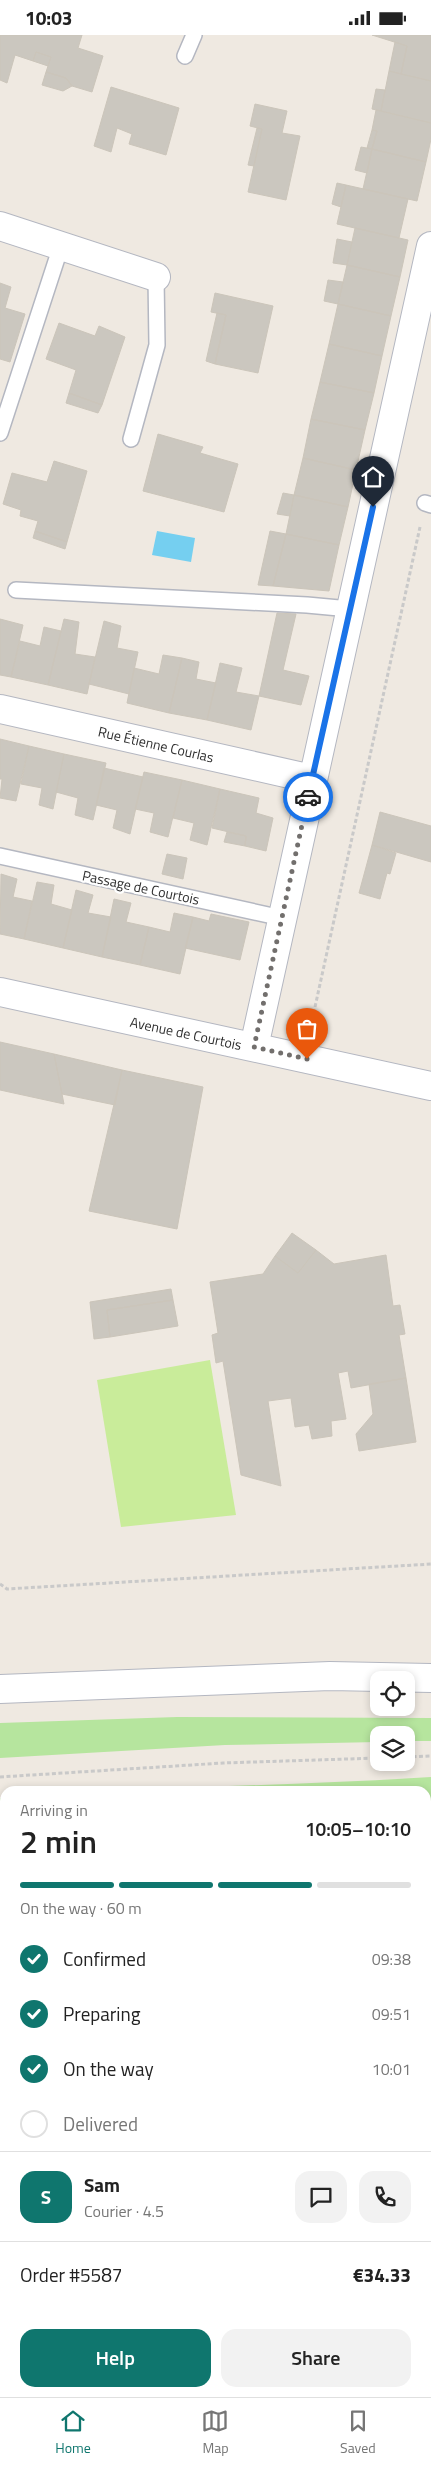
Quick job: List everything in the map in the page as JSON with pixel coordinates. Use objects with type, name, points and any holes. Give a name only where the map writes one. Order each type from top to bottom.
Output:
[{"type":"street","points":[[0,226],[156,277]]},
{"type":"street","points":[[254,1047],[431,246]]},
{"type":"street","name":"Rue Étienne Courlas","points":[[0,709],[312,779]]},
{"type":"street","name":"Avenue de Courtois","points":[[0,992],[431,1086]]},
{"type":"street","points":[[0,1689],[330,1676],[431,1678]]},
{"type":"lane","points":[[185,56],[194,35]]},
{"type":"lane","points":[[0,433],[61,246]]},
{"type":"lane","points":[[131,439],[157,345],[156,277]]},
{"type":"lane","points":[[16,590],[307,605],[350,609]]},
{"type":"lane","name":"Passage de Courtois","points":[[0,856],[282,918]]},
{"type":"path","points":[[315,1007],[428,504]]},
{"type":"path","points":[[0,1584],[7,1589],[431,1563]]},
{"type":"path","points":[[415,1757],[431,1757]]},
{"type":"path","points":[[0,1777],[223,1763],[370,1758]]},
{"type":"green space","points":[[210,1360],[236,1515],[121,1527],[97,1380]]},
{"type":"green space","points":[[177,1717],[431,1718],[431,1741],[415,1741],[415,1726],[370,1726],[370,1742],[225,1745],[0,1758],[0,1723]]},
{"type":"green space","points":[[431,1777],[431,1786],[223,1786]]},
{"type":"water","points":[[157,531],[195,538],[191,562],[152,555]]},
{"type":"building","points":[[0,35],[82,35],[78,48],[103,56],[92,92],[72,86],[66,78],[46,72],[51,57],[36,52],[33,61],[15,55],[7,83],[0,80]]},
{"type":"building","points":[[372,35],[431,35],[431,81],[401,74],[407,46]]},
{"type":"building","points":[[395,42],[407,46],[401,74],[389,71]]},
{"type":"building","points":[[36,52],[51,57],[48,66],[33,61]]},
{"type":"building","points":[[389,71],[431,81],[431,123],[381,111]]},
{"type":"building","points":[[46,72],[66,78],[72,86],[63,91],[42,85]]},
{"type":"building","points":[[111,87],[179,108],[166,155],[129,144],[132,134],[117,128],[111,152],[94,146]]},
{"type":"building","points":[[376,89],[385,90],[381,111],[372,109]]},
{"type":"building","points":[[255,104],[287,111],[282,133],[300,136],[286,200],[248,192],[262,129],[250,126]]},
{"type":"building","points":[[376,110],[431,123],[431,139],[426,162],[372,149],[377,131],[372,130]]},
{"type":"building","points":[[257,128],[262,129],[254,166],[248,165]]},
{"type":"building","points":[[372,130],[377,131],[372,149],[367,148]]},
{"type":"building","points":[[361,147],[372,149],[367,173],[355,170]]},
{"type":"building","points":[[372,149],[426,162],[417,201],[363,189]]},
{"type":"building","points":[[337,183],[346,185],[341,207],[332,204]]},
{"type":"building","points":[[346,185],[408,199],[399,238],[337,224]]},
{"type":"building","points":[[355,228],[408,240],[400,277],[347,265]]},
{"type":"building","points":[[337,239],[352,242],[347,265],[333,263]]},
{"type":"building","points":[[347,265],[400,277],[391,316],[338,304]]},
{"type":"building","points":[[328,280],[343,282],[338,304],[324,301]]},
{"type":"building","points":[[0,283],[11,287],[5,308],[25,314],[10,362],[0,359]]},
{"type":"building","points":[[215,293],[273,306],[258,373],[215,364],[226,315],[211,312]]},
{"type":"building","points":[[338,304],[391,316],[382,356],[329,344]]},
{"type":"building","points":[[217,313],[226,315],[215,364],[206,361]]},
{"type":"building","points":[[59,323],[95,336],[99,326],[125,337],[102,405],[69,393],[76,370],[46,359]]},
{"type":"building","points":[[329,344],[382,356],[374,393],[320,382]]},
{"type":"building","points":[[320,382],[374,393],[365,430],[311,419]]},
{"type":"building","points":[[69,393],[102,405],[98,413],[66,403]]},
{"type":"building","points":[[311,419],[365,430],[356,470],[303,458]]},
{"type":"building","points":[[158,434],[203,447],[200,453],[238,464],[224,512],[143,491]]},
{"type":"building","points":[[303,458],[356,470],[348,507],[294,495]]},
{"type":"building","points":[[54,461],[87,471],[67,542],[35,531],[38,521],[20,516],[21,510],[3,504],[12,473],[47,482]]},
{"type":"building","points":[[283,493],[294,495],[290,516],[277,514]]},
{"type":"building","points":[[294,495],[348,507],[339,545],[286,534]]},
{"type":"building","points":[[35,531],[67,542],[65,549],[33,538]]},
{"type":"building","points":[[270,531],[286,534],[273,586],[258,585]]},
{"type":"building","points":[[286,534],[339,545],[329,591],[273,586]]},
{"type":"building","points":[[277,613],[296,614],[283,670],[309,676],[301,705],[259,696]]},
{"type":"building","points":[[0,619],[23,625],[11,677],[0,675]]},
{"type":"building","points":[[64,619],[79,622],[75,654],[95,657],[87,694],[48,685]]},
{"type":"building","points":[[104,621],[121,626],[117,648],[138,652],[129,694],[89,684]]},
{"type":"building","points":[[44,627],[61,631],[48,685],[11,677],[20,641],[40,646]]},
{"type":"building","points":[[163,655],[182,658],[169,713],[127,703],[134,668],[159,674]]},
{"type":"building","points":[[182,658],[199,662],[196,679],[216,683],[207,720],[169,713]]},
{"type":"building","points":[[220,663],[242,668],[236,692],[259,696],[251,730],[207,720]]},
{"type":"building","points":[[0,739],[29,746],[16,801],[0,798],[2,779],[0,779]]},
{"type":"building","points":[[29,746],[64,754],[53,809],[39,805],[42,788],[21,784]]},
{"type":"building","points":[[64,754],[106,763],[93,820],[75,815],[78,798],[56,792]]},
{"type":"building","points":[[104,768],[143,777],[130,834],[113,828],[117,810],[96,805]]},
{"type":"building","points":[[144,772],[182,780],[168,837],[150,832],[154,813],[135,809]]},
{"type":"building","points":[[182,780],[220,789],[207,845],[190,840],[194,823],[173,818]]},
{"type":"building","points":[[220,789],[259,798],[256,813],[273,818],[266,851],[245,846],[246,836],[212,828]]},
{"type":"building","points":[[380,812],[431,826],[431,862],[372,845]]},
{"type":"building","points":[[227,832],[246,836],[245,846],[224,842]]},
{"type":"building","points":[[372,845],[396,853],[390,874],[387,873],[380,899],[359,893]]},
{"type":"building","points":[[167,854],[187,858],[183,879],[162,874]]},
{"type":"building","points":[[1,874],[17,879],[13,897],[32,901],[24,939],[0,934]]},
{"type":"building","points":[[37,882],[54,885],[51,904],[72,910],[63,948],[24,939]]},
{"type":"building","points":[[76,890],[93,895],[88,913],[111,917],[102,957],[63,948]]},
{"type":"building","points":[[114,899],[131,903],[126,922],[149,927],[140,965],[102,957]]},
{"type":"building","points":[[174,913],[193,917],[180,974],[140,965],[149,927],[170,932]]},
{"type":"building","points":[[211,914],[249,922],[240,960],[185,948],[193,917],[209,921]]},
{"type":"building","points":[[0,1042],[54,1054],[64,1104],[0,1090]]},
{"type":"building","points":[[54,1054],[122,1070],[115,1105],[62,1094]]},
{"type":"building","points":[[122,1070],[203,1087],[177,1229],[89,1211]]},
{"type":"building","points":[[292,1233],[316,1250],[298,1273],[275,1256]]},
{"type":"building","points":[[316,1250],[334,1264],[386,1255],[393,1306],[400,1305],[405,1334],[399,1335],[406,1378],[351,1388],[348,1371],[338,1373],[346,1419],[331,1421],[332,1436],[312,1439],[309,1425],[295,1427],[291,1398],[268,1401],[281,1486],[241,1475],[223,1361],[216,1363],[212,1335],[218,1333],[210,1282],[263,1274],[275,1256],[298,1273]]},
{"type":"building","points":[[171,1289],[173,1300],[107,1310],[110,1337],[94,1339],[90,1302]]},
{"type":"building","points":[[173,1300],[178,1326],[110,1337],[107,1310]]},
{"type":"building","points":[[406,1378],[416,1442],[359,1451],[356,1434],[373,1414],[369,1384]]},
{"type":"way so far","points":[[307,1059],[254,1047],[308,797]]},
{"type":"route","points":[[308,797],[373,507]]}]
